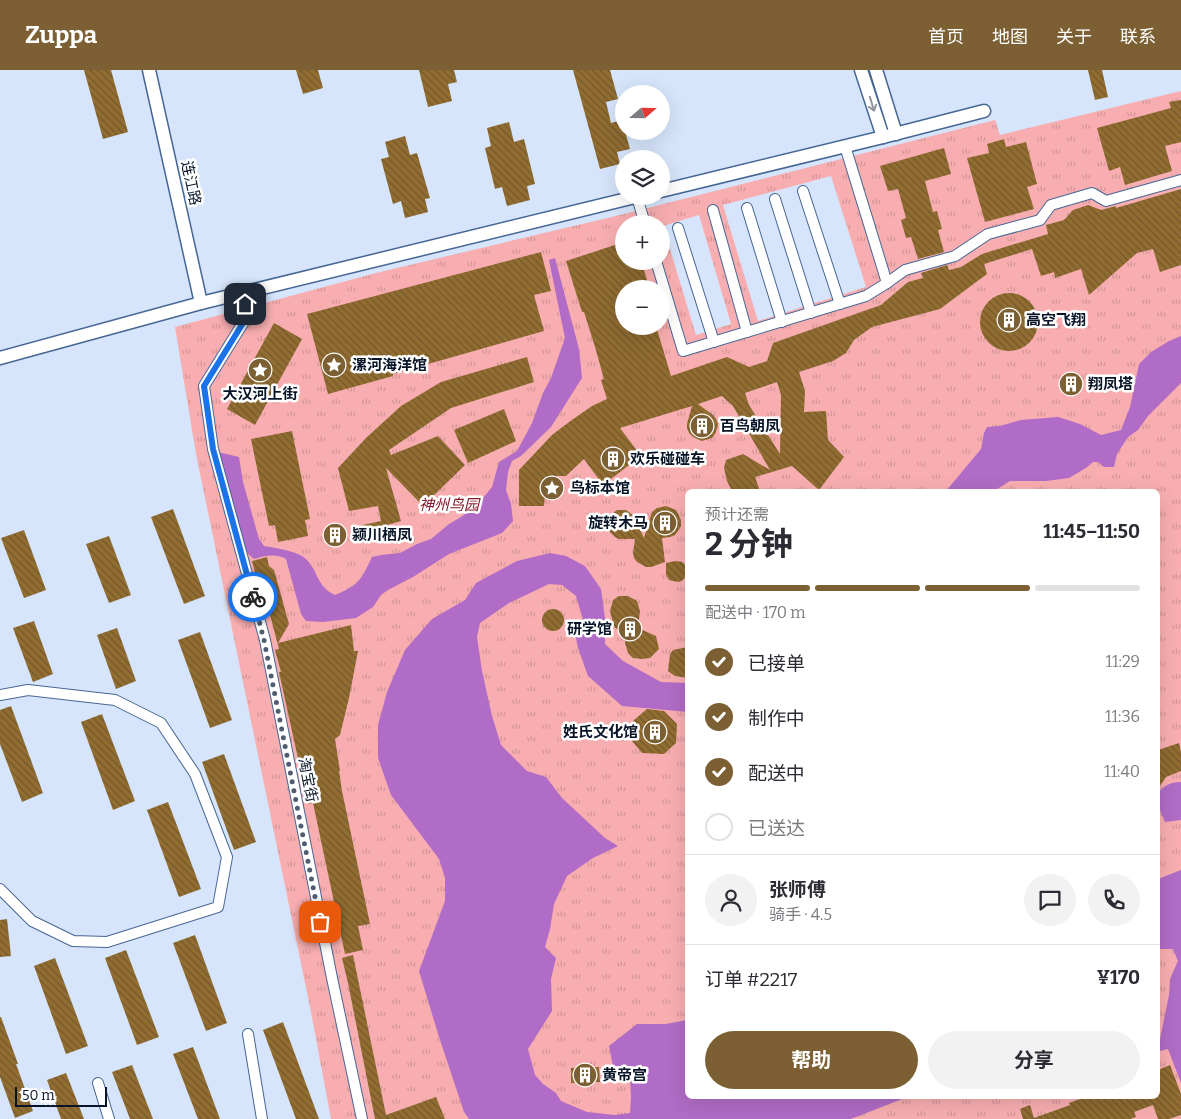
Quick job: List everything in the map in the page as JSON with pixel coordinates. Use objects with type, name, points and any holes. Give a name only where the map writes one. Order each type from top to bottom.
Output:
[{"type":"street","name":"连江路","points":[[150,70],[201,303]]},
{"type":"street","points":[[862,70],[882,137]]},
{"type":"street","points":[[876,70],[896,134]]},
{"type":"street","points":[[670,189],[984,111]]},
{"type":"street","points":[[845,146],[887,283]]},
{"type":"street","points":[[659,270],[683,351],[866,296],[905,270],[955,256],[988,234],[1040,220],[1051,205],[1092,193],[1106,201],[1181,180]]},
{"type":"street","points":[[803,191],[840,304]]},
{"type":"street","points":[[775,199],[811,313]]},
{"type":"street","points":[[0,358],[201,303],[615,202]]},
{"type":"street","points":[[746,208],[782,322]]},
{"type":"street","points":[[713,210],[747,332]]},
{"type":"street","points":[[678,228],[714,342]]},
{"type":"street","name":"淘宝街","points":[[242,293],[248,315],[204,386],[213,449],[264,640],[362,1119]]},
{"type":"street","points":[[0,695],[28,690],[115,700],[161,723],[195,774],[227,857],[218,907],[107,942],[73,941],[32,921],[0,889]]},
{"type":"street","points":[[248,1034],[262,1119]]},
{"type":"street","points":[[98,1083],[109,1119]]},
{"type":"green space","name":"神州鸟园","points":[[1181,91],[1181,1119],[331,1119],[311,1012],[196,454],[175,327],[376,273],[615,216],[615,270],[670,270],[670,249],[696,335],[731,324],[699,215],[670,224],[670,215],[620,215],[659,205],[670,205],[670,202],[995,120],[1000,135]],"holes":[[[831,176],[866,287],[758,321],[723,205]]]},
{"type":"shaded area","points":[[555,258],[579,349],[582,378],[551,427],[521,456],[512,461],[508,472],[506,490],[511,504],[513,521],[502,533],[449,554],[413,577],[388,590],[381,595],[373,607],[356,618],[323,622],[306,621],[301,614],[286,559],[266,556],[254,559],[248,554],[218,452],[239,457],[243,482],[259,539],[264,546],[286,550],[302,556],[310,564],[324,587],[335,595],[349,588],[362,576],[372,557],[400,553],[431,539],[478,504],[492,487],[499,462],[517,451],[532,423],[565,338],[549,260]]},
{"type":"shaded area","points":[[1181,336],[1181,383],[1148,416],[1138,430],[1128,437],[1117,454],[1114,467],[1104,467],[1098,462],[1093,462],[1069,478],[1046,481],[1010,481],[997,489],[948,489],[981,449],[987,427],[1000,426],[1021,420],[1058,417],[1080,424],[1101,435],[1121,430],[1130,407],[1139,364],[1151,352]]},
{"type":"shaded area","points":[[550,553],[566,556],[585,566],[601,589],[605,618],[605,644],[623,661],[661,682],[685,683],[685,712],[622,706],[588,676],[578,648],[574,629],[583,620],[576,596],[562,585],[549,584],[509,603],[480,623],[477,637],[482,671],[492,716],[501,745],[527,771],[546,777],[562,798],[605,838],[618,846],[593,858],[567,876],[554,904],[545,947],[556,958],[551,979],[552,1011],[528,1049],[535,1075],[543,1084],[556,1093],[561,1101],[587,1112],[615,1115],[630,1113],[630,1077],[613,1066],[609,1046],[637,1024],[666,1024],[685,1020],[685,1099],[902,1099],[851,1119],[469,1119],[464,1112],[419,971],[445,901],[445,878],[439,859],[391,795],[378,758],[378,725],[387,692],[405,650],[432,619],[465,600],[476,583],[517,561]]},
{"type":"shaded area","points":[[1181,782],[1181,820],[1165,822],[1160,810],[1160,791],[1168,784]]},
{"type":"shaded area","points":[[1181,870],[1181,1083],[1168,1049],[1160,1051],[1160,1039],[1169,995],[1170,979],[1178,961],[1173,949],[1160,949],[1160,878]]},
{"type":"building","points":[[84,70],[111,70],[128,132],[103,139]]},
{"type":"building","points":[[296,70],[318,70],[323,88],[303,94]]},
{"type":"building","points":[[419,70],[454,70],[457,82],[448,84],[452,101],[428,107]]},
{"type":"building","points":[[573,70],[610,70],[615,88],[615,100],[606,102],[611,123],[615,122],[615,140],[628,140],[630,149],[615,150],[615,165],[600,169]]},
{"type":"building","points":[[1088,70],[1102,70],[1108,97],[1095,100]]},
{"type":"building","points":[[1181,100],[1181,142],[1165,146],[1172,171],[1125,185],[1120,167],[1109,171],[1097,128],[1171,108],[1169,102]]},
{"type":"building","points":[[509,122],[514,142],[524,139],[535,184],[527,186],[530,200],[507,206],[502,187],[495,189],[485,148],[491,146],[487,128]]},
{"type":"building","points":[[405,136],[410,155],[417,153],[430,198],[425,199],[428,212],[405,218],[401,201],[393,204],[381,159],[389,157],[385,142]]},
{"type":"building","points":[[1004,139],[1006,147],[1026,142],[1037,184],[1027,187],[1034,209],[985,222],[967,158],[989,153],[987,144]]},
{"type":"building","points":[[944,148],[951,174],[925,181],[933,212],[937,211],[942,229],[938,230],[944,252],[918,259],[911,237],[906,238],[901,220],[906,218],[898,189],[888,191],[880,166]]},
{"type":"building","points":[[1181,189],[1181,265],[1160,272],[1153,249],[1137,253],[1089,295],[1081,269],[1055,278],[1054,272],[1041,276],[1032,249],[984,264],[987,274],[940,309],[872,327],[854,340],[846,353],[833,361],[799,372],[805,391],[804,412],[826,411],[828,440],[844,457],[820,489],[792,466],[755,477],[759,489],[731,489],[724,468],[726,460],[743,454],[770,470],[733,406],[722,396],[698,404],[716,419],[717,429],[712,438],[702,441],[689,433],[687,424],[692,406],[620,428],[641,456],[603,485],[584,459],[566,476],[557,476],[546,484],[544,506],[519,506],[519,470],[552,435],[592,406],[607,399],[601,380],[604,379],[595,347],[566,261],[615,245],[615,270],[644,270],[647,280],[615,280],[615,335],[659,335],[671,376],[727,357],[749,367],[767,361],[773,343],[881,305],[908,282],[923,278],[921,273],[947,265],[949,270],[961,267],[982,254],[1048,234],[1046,225],[1064,220],[1073,210],[1088,205],[1101,210],[1116,206],[1116,208]],"holes":[[[777,382],[781,395],[780,454],[749,405],[745,393]]]},
{"type":"building","points":[[541,252],[551,291],[534,295],[544,331],[328,394],[307,314]]},
{"type":"building","name":"高空飞翔","points":[[1003,293],[1015,293],[1030,301],[1038,316],[1038,328],[1030,343],[1015,351],[1003,351],[988,343],[980,328],[980,316],[988,301]]},
{"type":"building","points":[[274,323],[302,339],[255,425],[227,409]]},
{"type":"building","points":[[527,357],[534,382],[451,408],[389,450],[391,455],[438,436],[465,465],[423,506],[386,468],[401,521],[384,526],[386,531],[357,538],[354,527],[381,521],[378,506],[349,511],[338,468],[366,438],[401,406],[441,382]]},
{"type":"building","name":"翔凤塔","points":[[1067,377],[1078,379],[1075,391],[1064,389]]},
{"type":"building","points":[[504,409],[516,441],[468,463],[454,430]]},
{"type":"building","points":[[292,431],[310,519],[305,520],[308,536],[278,542],[275,525],[269,526],[251,439]]},
{"type":"building","points":[[666,506],[676,510],[681,520],[681,526],[675,535],[662,538],[665,562],[646,567],[634,558],[635,539],[619,539],[615,537],[608,530],[608,521],[617,510],[626,510],[634,516],[644,538],[653,511]]},
{"type":"building","points":[[173,509],[205,596],[184,604],[151,517]]},
{"type":"building","points":[[24,530],[46,590],[24,598],[1,538]]},
{"type":"building","points":[[109,536],[131,595],[109,603],[86,544]]},
{"type":"building","points":[[267,557],[269,566],[274,570],[289,624],[278,643],[351,625],[354,651],[358,651],[340,735],[335,739],[342,791],[370,924],[358,926],[363,950],[345,954],[313,803],[308,804],[279,672],[281,672],[275,650],[279,649],[267,603],[263,604],[252,561]]},
{"type":"building","points":[[682,562],[685,565],[685,578],[680,582],[669,580],[666,574],[666,563]]},
{"type":"building","name":"研学馆","points":[[619,596],[628,596],[637,601],[640,611],[638,628],[656,636],[659,649],[650,658],[633,658],[628,653],[625,643],[627,636],[614,627],[610,611],[613,600]]},
{"type":"building","points":[[549,609],[557,609],[564,616],[564,624],[557,631],[549,631],[542,624],[542,616]]},
{"type":"building","points":[[34,621],[53,674],[33,682],[13,628]]},
{"type":"building","points":[[117,628],[136,681],[116,689],[97,635]]},
{"type":"building","points":[[200,632],[232,720],[210,728],[178,640]]},
{"type":"building","points":[[685,648],[685,678],[675,676],[668,671],[670,654],[673,650]]},
{"type":"building","points":[[11,706],[43,793],[22,802],[0,744],[0,710]]},
{"type":"building","name":"姓氏文化馆","points":[[647,709],[664,711],[677,724],[676,743],[664,754],[642,753],[632,741],[633,721]]},
{"type":"building","points":[[102,714],[135,801],[113,810],[81,722]]},
{"type":"building","points":[[1179,743],[1181,771],[1166,777],[1160,786],[1160,749]]},
{"type":"building","points":[[224,754],[256,842],[234,850],[202,762]]},
{"type":"building","points":[[168,802],[201,889],[179,897],[147,810]]},
{"type":"building","points":[[7,919],[11,956],[0,957],[0,920]]},
{"type":"building","points":[[195,935],[227,1023],[206,1031],[173,943]]},
{"type":"building","points":[[126,950],[159,1037],[137,1045],[105,958]]},
{"type":"building","points":[[353,955],[386,1115],[436,1097],[445,1119],[375,1119],[342,958]]},
{"type":"building","points":[[55,958],[88,1046],[66,1054],[34,966]]},
{"type":"building","points":[[0,1017],[33,1111],[15,1118],[0,1077]]},
{"type":"building","points":[[283,1022],[319,1119],[296,1119],[263,1030]]},
{"type":"building","points":[[193,1047],[220,1119],[198,1119],[173,1054]]},
{"type":"building","points":[[132,1065],[153,1119],[130,1119],[112,1072]]},
{"type":"building","points":[[1170,1065],[1181,1094],[1181,1115],[1169,1119],[1158,1119],[1153,1105],[1134,1112],[1136,1117],[1130,1119],[1023,1119],[1020,1109],[1030,1105],[1034,1118],[1070,1105],[1069,1103],[1080,1099],[1160,1099],[1160,1069]]},
{"type":"building","name":"黄帝宫","points":[[599,1067],[600,1082],[571,1083],[571,1068]]},
{"type":"building","points":[[66,1073],[84,1119],[61,1119],[47,1080]]},
{"type":"way so far","points":[[253,597],[264,640],[320,922]]},
{"type":"place","name":"高空飞翔","points":[[1009,320]]},
{"type":"place","name":"漯河海洋馆","points":[[334,365]]},
{"type":"place","name":"大汉河上街","points":[[260,370]]},
{"type":"place","name":"翔凤塔","points":[[1071,384]]},
{"type":"place","name":"百鸟朝凤","points":[[702,426]]},
{"type":"place","name":"欢乐碰碰车","points":[[613,459]]},
{"type":"place","name":"鸟标本馆","points":[[552,488]]},
{"type":"place","name":"旋转木马","points":[[665,523]]},
{"type":"place","name":"颍川栖凤","points":[[335,535]]},
{"type":"place","name":"研学馆","points":[[630,629]]},
{"type":"place","name":"姓氏文化馆","points":[[655,732]]},
{"type":"place","name":"黄帝宫","points":[[585,1075]]},
{"type":"route","points":[[245,304],[248,315],[204,386],[213,449],[253,597]]}]
